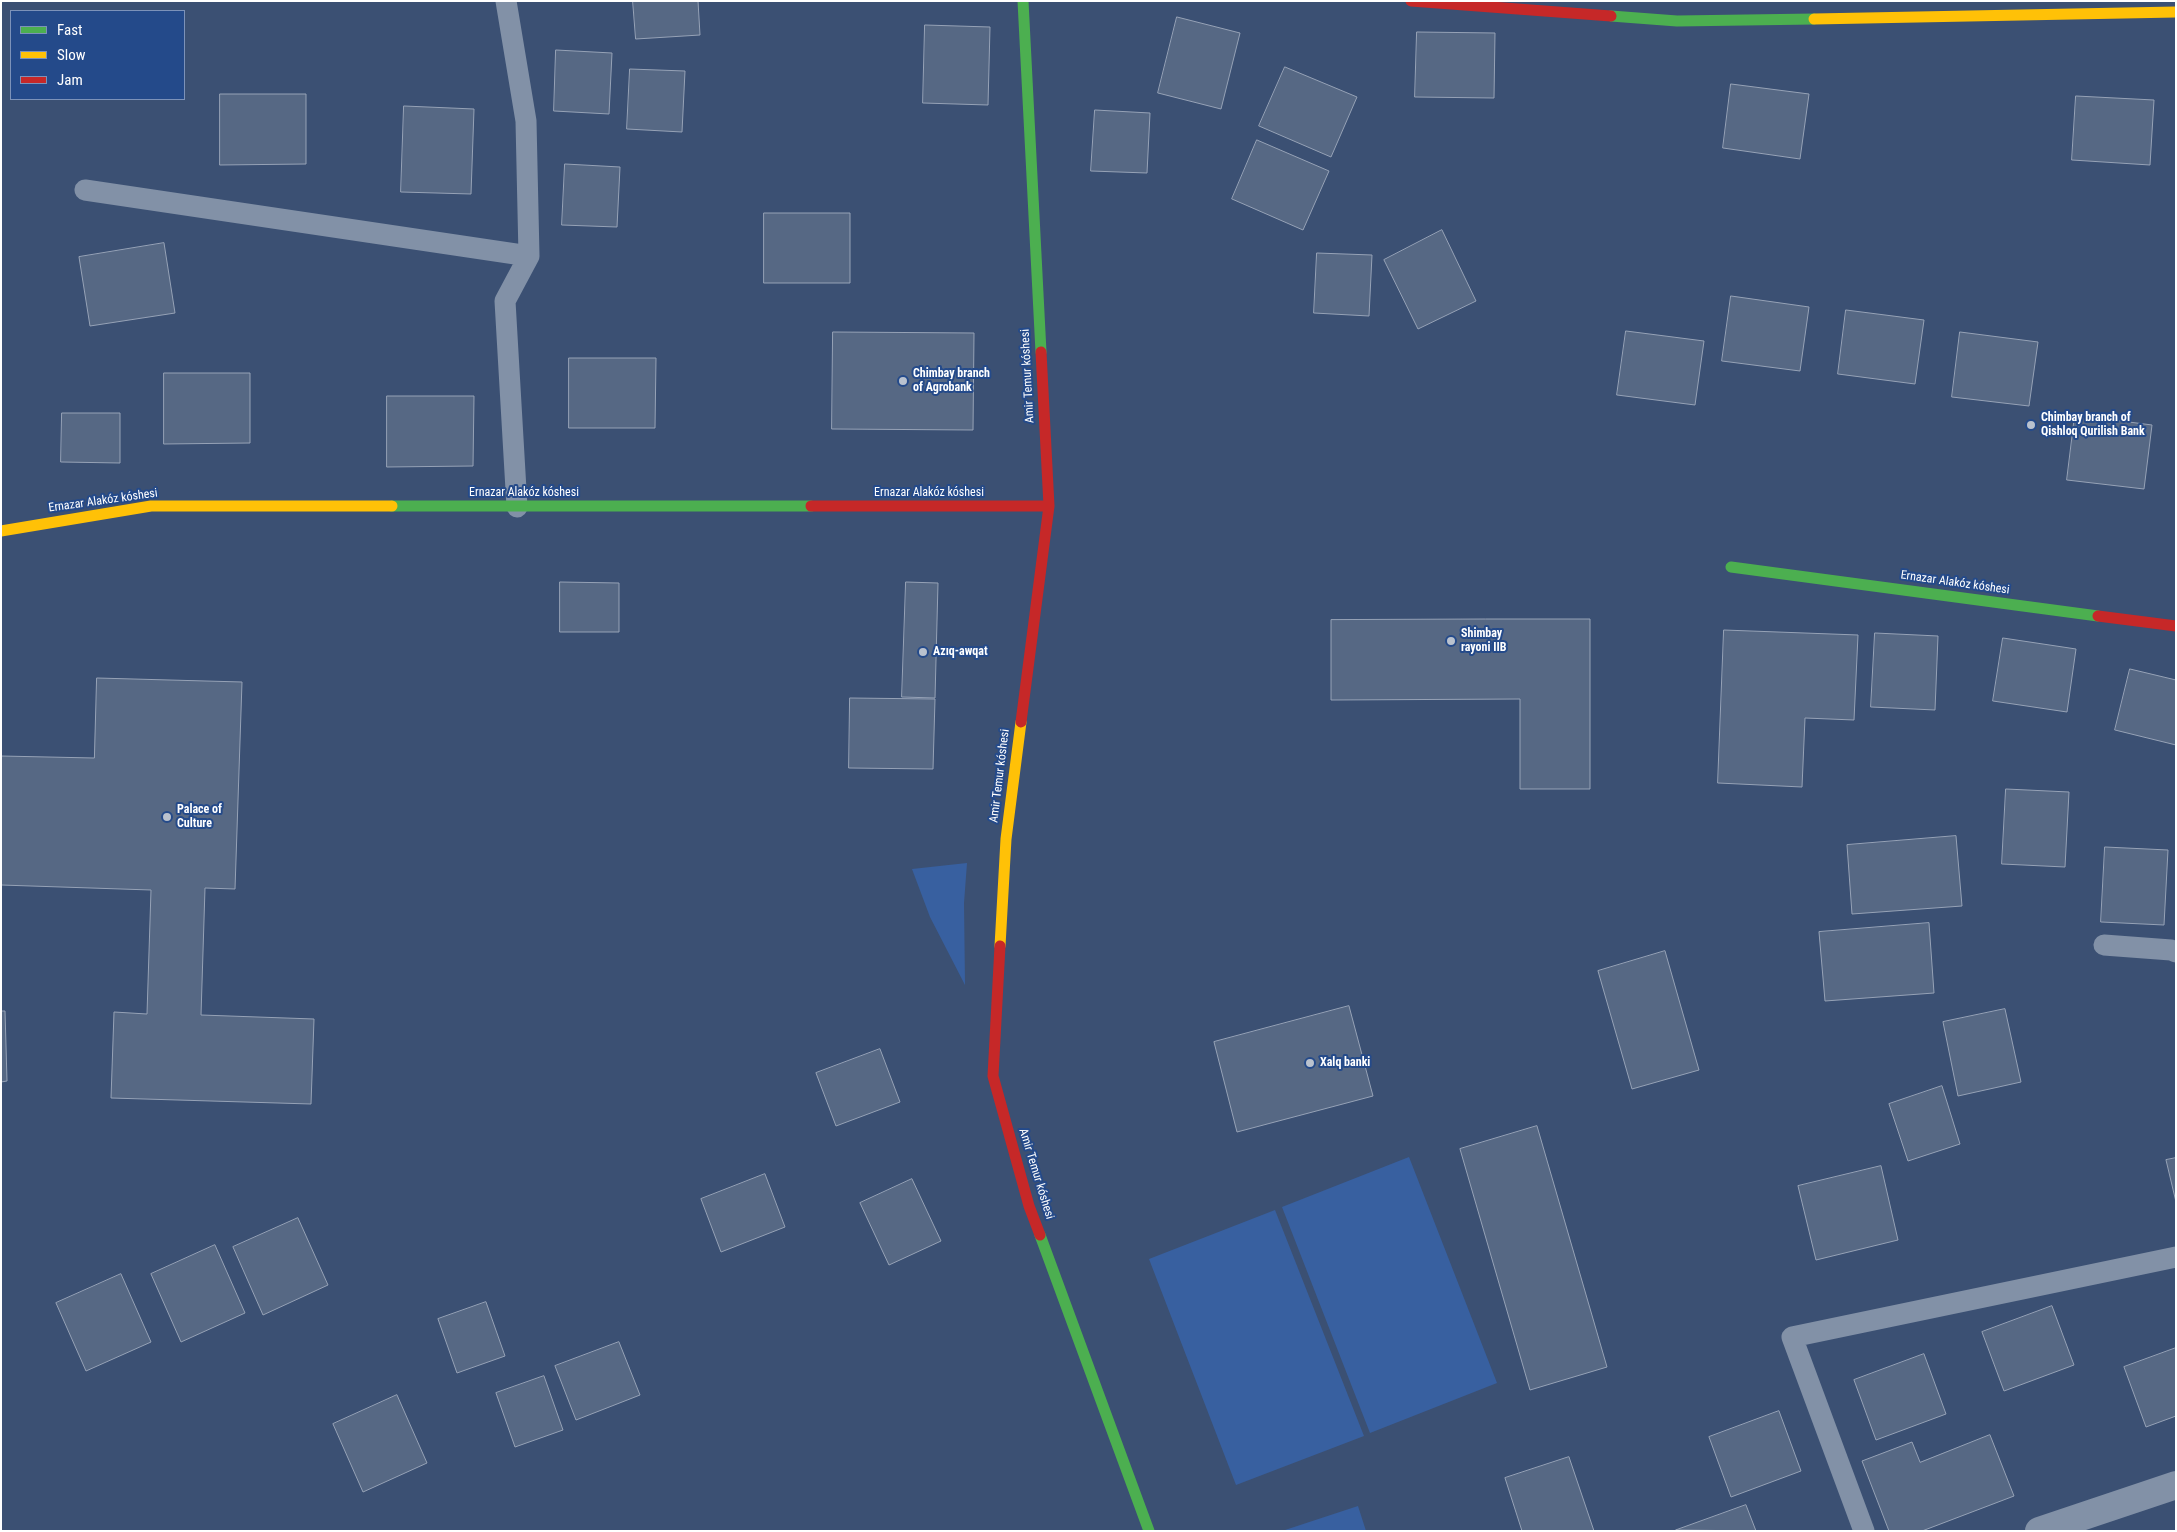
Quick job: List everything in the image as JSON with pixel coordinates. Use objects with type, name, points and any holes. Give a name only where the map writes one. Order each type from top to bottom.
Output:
[{"type":"street","name":"Amir Temur kóshesi","points":[[1023,1],[1049,506],[1006,839],[993,1076],[1029,1206],[1149,1531]]},
{"type":"street","points":[[1412,1],[1677,22],[2176,12]]},
{"type":"street","name":"Ernazar Alakóz kóshesi","points":[[1,531],[151,506],[1049,506]]},
{"type":"street","name":"Ernazar Alakóz kóshesi","points":[[1731,567],[2176,626]]},
{"type":"street","points":[[2039,1531],[2176,1485]]},
{"type":"lane","points":[[506,1],[526,121],[529,256],[505,301],[517,506]]},
{"type":"lane","points":[[85,190],[529,256]]},
{"type":"lane","points":[[2104,945],[2171,950],[2176,952]]},
{"type":"lane","points":[[1864,1531],[1792,1337],[2176,1257]]},
{"type":"shaded area","points":[[967,863],[964,903],[965,985],[930,917],[912,869]]},
{"type":"shaded area","points":[[1409,1157],[1497,1383],[1370,1433],[1282,1207]]},
{"type":"shaded area","points":[[1275,1210],[1364,1436],[1236,1485],[1149,1259]]},
{"type":"shaded area","points":[[1358,1506],[1366,1531],[1282,1531]]},
{"type":"building","points":[[633,1],[698,1],[700,35],[636,39]]},
{"type":"building","points":[[1177,17],[1240,33],[1221,109],[1158,93]]},
{"type":"building","points":[[925,25],[990,27],[988,105],[923,103]]},
{"type":"building","points":[[1417,32],[1495,33],[1494,98],[1415,97]]},
{"type":"building","points":[[556,50],[612,53],[609,114],[554,111]]},
{"type":"building","points":[[1285,67],[1357,97],[1331,157],[1259,126]]},
{"type":"building","points":[[630,69],[685,71],[682,132],[627,129]]},
{"type":"building","points":[[1731,84],[1809,94],[1800,159],[1723,148]]},
{"type":"building","points":[[220,94],[306,94],[306,164],[220,165]]},
{"type":"building","points":[[2076,96],[2154,100],[2150,165],[2072,160]]},
{"type":"building","points":[[404,106],[474,109],[471,194],[401,192]]},
{"type":"building","points":[[1095,110],[1150,113],[1147,173],[1091,171]]},
{"type":"building","points":[[1257,140],[1329,171],[1303,230],[1232,199]]},
{"type":"building","points":[[565,164],[620,167],[617,227],[562,225]]},
{"type":"building","points":[[764,213],[850,213],[850,283],[764,283]]},
{"type":"building","points":[[1442,230],[1476,301],[1418,329],[1384,260]]},
{"type":"building","points":[[164,243],[175,313],[90,326],[79,257]]},
{"type":"building","points":[[1317,253],[1372,255],[1369,316],[1314,313]]},
{"type":"building","points":[[1731,296],[1809,307],[1800,371],[1722,361]]},
{"type":"building","points":[[1846,310],[1924,320],[1915,384],[1838,374]]},
{"type":"building","points":[[1626,331],[1704,341],[1695,405],[1617,395]]},
{"type":"building","name":"Chimbay branch of Agrobank","points":[[833,332],[974,333],[973,430],[832,429]]},
{"type":"building","points":[[1960,332],[2038,342],[2029,406],[1952,397]]},
{"type":"building","points":[[569,358],[656,358],[655,428],[569,428]]},
{"type":"building","points":[[164,373],[250,373],[250,443],[164,444]]},
{"type":"building","points":[[387,396],[474,396],[473,466],[387,467]]},
{"type":"building","points":[[62,413],[120,413],[120,463],[61,462]]},
{"type":"building","points":[[2075,415],[2152,425],[2144,489],[2067,480]]},
{"type":"building","points":[[560,582],[619,583],[619,632],[560,632]]},
{"type":"building","points":[[906,582],[938,583],[935,698],[902,697]]},
{"type":"building","points":[[1590,619],[1590,789],[1520,789],[1520,699],[1331,700],[1331,620]]},
{"type":"building","points":[[1724,630],[1858,635],[1854,720],[1805,718],[1802,787],[1718,783]]},
{"type":"building","points":[[1875,633],[1938,636],[1935,710],[1871,707]]},
{"type":"building","points":[[2003,638],[2076,649],[2067,712],[1993,701]]},
{"type":"building","points":[[2130,669],[2176,680],[2176,745],[2115,730]]},
{"type":"building","points":[[97,678],[242,682],[235,889],[205,888],[201,1015],[314,1019],[311,1104],[111,1098],[114,1012],[147,1014],[151,890],[1,885],[1,756],[94,758]]},
{"type":"building","points":[[850,698],[935,699],[933,769],[849,768]]},
{"type":"building","points":[[2006,789],[2069,792],[2065,867],[2002,864]]},
{"type":"building","points":[[1956,836],[1962,906],[1852,914],[1847,845]]},
{"type":"building","points":[[2105,847],[2168,850],[2164,925],[2101,922]]},
{"type":"building","points":[[1929,923],[1934,993],[1825,1001],[1819,932]]},
{"type":"building","points":[[1665,951],[1699,1070],[1632,1089],[1598,971]]},
{"type":"building","points":[[1349,1006],[1373,1096],[1237,1132],[1214,1042]]},
{"type":"building","points":[[2005,1009],[2021,1082],[1958,1096],[1943,1022]]},
{"type":"building","points":[[1,1011],[5,1011],[7,1081],[1,1082]]},
{"type":"building","points":[[880,1049],[900,1102],[836,1126],[816,1073]]},
{"type":"building","points":[[1942,1086],[1960,1144],[1908,1161],[1889,1104]]},
{"type":"building","points":[[1537,1126],[1607,1367],[1530,1390],[1460,1149]]},
{"type":"building","points":[[2176,1158],[2176,1202],[2166,1160]]},
{"type":"building","points":[[1881,1166],[1898,1240],[1816,1260],[1798,1186]]},
{"type":"building","points":[[765,1174],[785,1227],[721,1252],[701,1199]]},
{"type":"building","points":[[912,1179],[941,1241],[889,1265],[860,1203]]},
{"type":"building","points":[[298,1218],[328,1285],[263,1315],[233,1247]]},
{"type":"building","points":[[215,1245],[245,1313],[181,1342],[151,1274]]},
{"type":"building","points":[[121,1274],[151,1342],[86,1371],[56,1303]]},
{"type":"building","points":[[486,1302],[505,1356],[457,1373],[438,1319]]},
{"type":"building","points":[[2052,1306],[2074,1365],[2004,1391],[1982,1332]]},
{"type":"building","points":[[619,1342],[640,1395],[576,1420],[555,1366]]},
{"type":"building","points":[[2176,1348],[2176,1416],[2146,1427],[2124,1367]]},
{"type":"building","points":[[1924,1354],[1946,1414],[1876,1440],[1854,1380]]},
{"type":"building","points":[[544,1376],[563,1430],[515,1447],[496,1393]]},
{"type":"building","points":[[397,1395],[427,1463],[363,1492],[333,1424]]},
{"type":"building","points":[[1779,1411],[1801,1471],[1731,1497],[1709,1437]]},
{"type":"building","points":[[1990,1435],[2014,1496],[1922,1531],[1889,1531],[1862,1461],[1912,1442],[1920,1462]]},
{"type":"building","points":[[1569,1457],[1594,1531],[1522,1531],[1505,1478]]},
{"type":"building","points":[[1746,1505],[1756,1531],[1676,1530]]},
{"type":"traffic: fast","points":[[1023,1],[1041,352]]},
{"type":"traffic: fast","points":[[1611,16],[1677,21],[1814,19]]},
{"type":"traffic: fast","points":[[392,506],[811,506]]},
{"type":"traffic: fast","points":[[1731,567],[2098,616]]},
{"type":"traffic: fast","points":[[1040,1235],[1149,1531]]},
{"type":"traffic: slow","points":[[1814,19],[2176,12]]},
{"type":"traffic: slow","points":[[1,531],[151,506],[392,506]]},
{"type":"traffic: slow","points":[[1000,946],[1006,839],[1021,722]]},
{"type":"traffic: jam","points":[[1411,1],[1611,16]]},
{"type":"traffic: jam","points":[[1021,722],[1049,506],[1041,352]]},
{"type":"traffic: jam","points":[[811,506],[1049,506]]},
{"type":"traffic: jam","points":[[2098,616],[2176,626]]},
{"type":"traffic: jam","points":[[1000,946],[993,1076],[1029,1206],[1040,1235]]},
{"type":"place","name":"Chimbay branch of Agrobank","points":[[903,381]]},
{"type":"place","name":"Chimbay branch of Qishloq Qurilish Bank","points":[[2031,425]]},
{"type":"place","name":"Shimbay rayoni IIB","points":[[1451,641]]},
{"type":"place","name":"Azıq-awqat","points":[[923,652]]},
{"type":"place","name":"Palace of Culture","points":[[167,817]]},
{"type":"place","name":"Xalq banki","points":[[1310,1063]]}]
